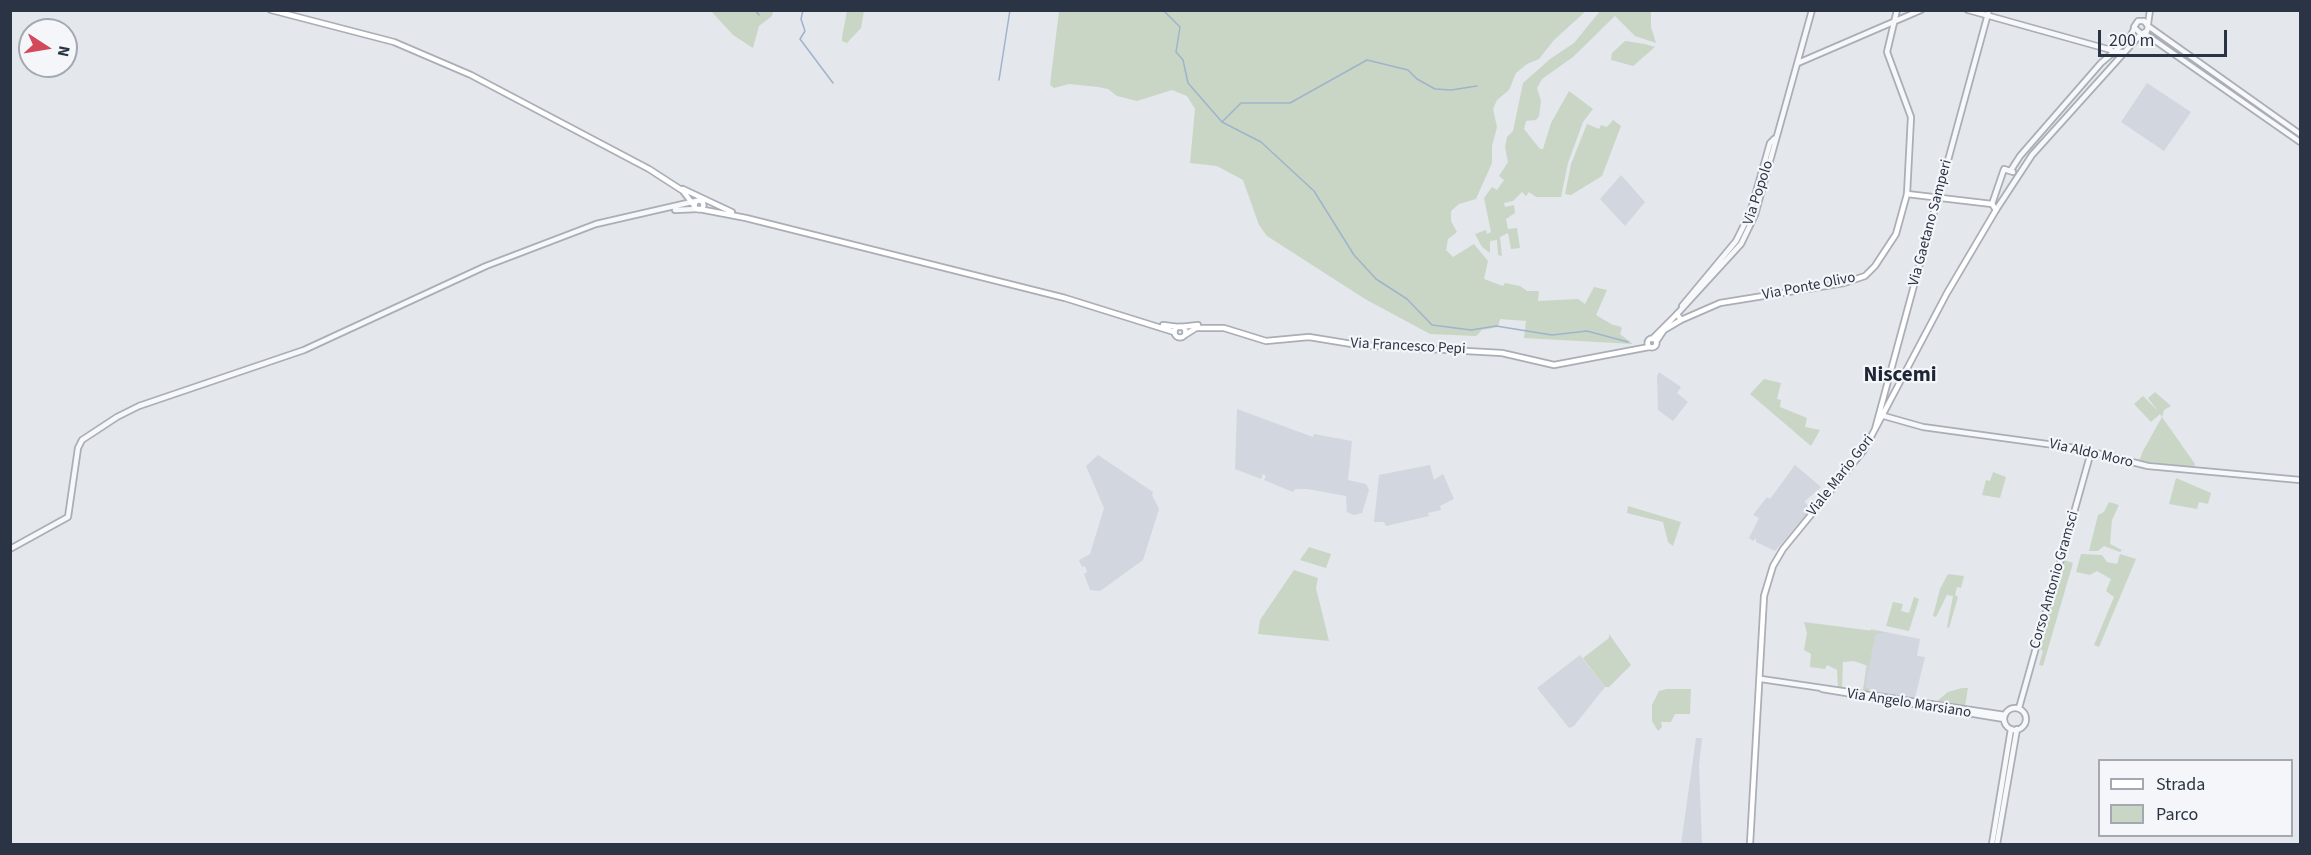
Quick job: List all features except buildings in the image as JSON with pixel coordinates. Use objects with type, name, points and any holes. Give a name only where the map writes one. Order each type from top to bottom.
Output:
[{"type":"main road","points":[[271,10],[394,42],[420,53],[499,89],[649,168],[675,185],[707,211],[746,218]]},
{"type":"main road","points":[[675,185],[698,204],[1065,298],[1174,332],[1178,338],[1192,329],[1213,328]]},
{"type":"main road","points":[[1907,194],[1992,204],[1996,210]]},
{"type":"main road","name":"Via Ponte Olivo","points":[[1651,342],[1664,330],[1681,320],[1720,303],[1844,283],[1865,276],[1875,266],[1896,234],[1907,194]]},
{"type":"main road","name":"Via Gaetano Samperi","points":[[1873,436],[1938,197]]},
{"type":"main road","name":"Viale Mario Gori","points":[[1750,844],[1764,596],[1773,566],[1783,549],[1861,455],[1873,436],[1943,300],[1996,210]]},
{"type":"main road","points":[[1651,342],[1677,314],[1681,320]]},
{"type":"main road","name":"Via Francesco Pepi","points":[[1143,322],[1235,331],[1261,340],[1309,337],[1358,345],[1502,353],[1549,365],[1605,356],[1651,342]]},
{"type":"main road","points":[[1174,332],[1180,327],[1185,330],[1185,335]]},
{"type":"main road","points":[[1605,356],[1606,348]]},
{"type":"main road","points":[[1882,404],[1889,407]]},
{"type":"street","points":[[1802,57],[1812,10]]},
{"type":"street","points":[[1894,22],[1897,10]]},
{"type":"street","points":[[1802,57],[1921,10]]},
{"type":"street","points":[[1968,10],[1988,13],[2118,54],[2128,48]]},
{"type":"street","points":[[2011,170],[2020,156],[2113,52],[2133,35],[2140,20],[2150,10]]},
{"type":"street","points":[[2148,25],[2150,10]]},
{"type":"street","name":"Via Gaetano Samperi","points":[[1938,197],[1988,13]]},
{"type":"street","points":[[2140,20],[2301,134]]},
{"type":"street","name":"Via Ponte Olivo","points":[[1894,22],[1887,52],[1911,117],[1907,194]]},
{"type":"street","name":"Viale Mario Gori","points":[[1996,210],[2017,175],[2128,48],[2143,34],[2148,25]]},
{"type":"street","points":[[2134,29],[2301,142]]},
{"type":"street","name":"Via Popolo","points":[[1677,314],[1736,241],[1750,213],[1770,143],[1776,136],[1798,63],[1802,57]]},
{"type":"street","points":[[1992,204],[2004,169],[2011,170],[2017,175]]},
{"type":"street","points":[[686,205],[688,197]]},
{"type":"street","points":[[10,549],[69,518],[72,510],[76,453],[82,440],[117,417],[139,406],[304,350],[486,266],[596,224],[698,204]]},
{"type":"street","points":[[667,209],[698,204]]},
{"type":"street","name":"Via Aldo Moro","points":[[1884,416],[1923,427],[2061,445],[2148,466],[2301,480]]},
{"type":"street","name":"Corso Antonio Gramsci","points":[[2019,708],[2091,452]]},
{"type":"street","name":"Via Angelo Marsiano","points":[[1761,679],[2005,717]]},
{"type":"street","points":[[1992,844],[2014,729],[2026,721],[2026,715],[2019,708],[2009,710],[2005,717],[2014,729],[1997,844]]},
{"type":"shaded area","points":[[2147,83],[2191,112],[2164,151],[2121,122]]},
{"type":"shaded area","points":[[1621,175],[1645,202],[1625,226],[1600,199]]},
{"type":"shaded area","points":[[1659,372],[1681,387],[1677,393],[1688,402],[1673,421],[1658,410],[1657,376]]},
{"type":"shaded area","points":[[1237,409],[1313,437],[1314,434],[1352,441],[1348,480],[1366,484],[1369,490],[1362,513],[1354,515],[1347,512],[1346,496],[1307,489],[1295,489],[1293,492],[1264,480],[1266,476],[1263,474],[1261,479],[1235,469]]},
{"type":"shaded area","points":[[1098,455],[1153,492],[1152,495],[1159,509],[1143,560],[1100,591],[1090,590],[1084,574],[1087,572],[1085,566],[1082,567],[1079,560],[1090,554],[1104,508],[1086,466]]},
{"type":"shaded area","points":[[1430,465],[1434,480],[1443,474],[1454,499],[1440,506],[1441,510],[1428,513],[1429,516],[1386,526],[1384,522],[1374,522],[1379,475]]},
{"type":"shaded area","points":[[1795,465],[1821,487],[1804,502],[1812,508],[1775,551],[1756,542],[1756,538],[1753,541],[1749,538],[1759,518],[1753,515],[1767,497],[1770,499]]},
{"type":"shaded area","points":[[1871,629],[1920,639],[1917,656],[1925,657],[1915,698],[1872,692],[1872,689],[1863,690]]},
{"type":"shaded area","points":[[1580,655],[1605,687],[1574,726],[1569,728],[1537,688]]},
{"type":"shaded area","points":[[1696,738],[1702,738],[1699,765],[1702,844],[1681,844]]},
{"type":"green space","points":[[773,10],[772,16],[759,26],[753,48],[733,35],[711,11]]},
{"type":"green space","points":[[847,11],[864,11],[861,28],[847,43],[842,41],[842,37]]},
{"type":"green space","points":[[1059,11],[1586,11],[1554,40],[1539,59],[1527,64],[1516,73],[1509,90],[1497,100],[1493,109],[1497,127],[1492,146],[1492,163],[1476,199],[1459,204],[1451,211],[1451,221],[1457,232],[1448,239],[1446,250],[1453,257],[1474,244],[1488,261],[1484,279],[1503,286],[1505,283],[1520,286],[1527,291],[1539,291],[1538,301],[1578,299],[1585,304],[1594,287],[1607,290],[1596,315],[1622,328],[1620,334],[1633,344],[1524,338],[1526,321],[1500,319],[1498,327],[1482,330],[1476,336],[1430,334],[1365,299],[1267,236],[1259,225],[1243,180],[1217,166],[1190,163],[1195,109],[1187,96],[1172,90],[1137,101],[1117,96],[1108,89],[1098,87],[1069,84],[1054,88],[1050,85]]},
{"type":"green space","points":[[1600,11],[1651,11],[1651,27],[1656,43],[1635,36],[1615,16],[1573,57],[1542,79],[1537,88],[1541,101],[1539,116],[1536,120],[1526,121],[1524,129],[1540,149],[1543,149],[1551,123],[1569,91],[1593,109],[1583,122],[1568,163],[1561,197],[1536,197],[1529,192],[1526,196],[1522,192],[1513,201],[1504,203],[1505,207],[1514,205],[1515,213],[1506,219],[1508,229],[1517,228],[1520,248],[1511,249],[1508,233],[1500,237],[1502,256],[1498,255],[1497,240],[1490,241],[1490,253],[1482,247],[1475,234],[1486,230],[1487,234],[1491,232],[1484,198],[1492,187],[1497,190],[1504,180],[1499,176],[1508,162],[1505,147],[1507,137],[1513,131],[1523,83],[1550,59],[1574,43]]},
{"type":"green space","points":[[1625,41],[1655,47],[1633,66],[1611,60],[1612,53]]},
{"type":"green space","points":[[1613,120],[1621,126],[1602,176],[1571,195],[1565,194],[1571,164],[1587,124],[1599,129],[1601,125],[1607,127]]},
{"type":"green space","points":[[1764,379],[1781,383],[1777,399],[1781,400],[1780,407],[1807,418],[1805,427],[1820,430],[1811,446],[1750,394]]},
{"type":"green space","points":[[2155,392],[2171,406],[2164,410],[2162,417],[2160,414],[2151,422],[2134,404],[2143,396],[2158,411],[2148,398]]},
{"type":"green space","points":[[2162,417],[2195,464],[2194,467],[2139,461]]},
{"type":"green space","points":[[1993,472],[2006,477],[2000,498],[1982,495],[1986,480],[1990,481]]},
{"type":"green space","points":[[2176,478],[2211,493],[2208,504],[2199,502],[2197,509],[2169,504]]},
{"type":"green space","points":[[2109,502],[2119,505],[2112,520],[2110,544],[2122,550],[2120,552],[2104,546],[2098,551],[2089,551],[2098,515],[2104,512]]},
{"type":"green space","points":[[1628,506],[1681,522],[1673,546],[1668,542],[1663,522],[1627,513]]},
{"type":"green space","points":[[1309,547],[1331,554],[1326,568],[1300,560]]},
{"type":"green space","points":[[2081,554],[2102,555],[2107,562],[2117,564],[2120,554],[2136,559],[2099,647],[2094,645],[2114,597],[2106,591],[2111,579],[2097,571],[2090,575],[2076,572]]},
{"type":"green space","points":[[2064,560],[2073,563],[2043,666],[2039,665],[2043,651],[2040,649]]},
{"type":"green space","points":[[1294,570],[1318,578],[1316,588],[1329,641],[1258,634],[1260,620]]},
{"type":"green space","points":[[1948,574],[1964,576],[1961,588],[1957,587],[1955,595],[1958,597],[1949,628],[1947,627],[1953,596],[1947,595],[1936,617],[1933,616],[1940,589]]},
{"type":"green space","points":[[1914,597],[1919,599],[1909,631],[1886,626],[1893,602],[1903,604],[1901,611],[1909,613]]},
{"type":"green space","points":[[1804,622],[1889,633],[1878,633],[1875,636],[1865,687],[1870,689],[1868,691],[1863,690],[1868,666],[1854,661],[1843,662],[1842,688],[1838,688],[1837,670],[1827,665],[1825,669],[1810,667],[1811,654],[1804,650],[1807,633]]},
{"type":"green space","points":[[1609,634],[1631,665],[1609,687],[1605,687],[1583,658],[1609,638]]},
{"type":"green space","points":[[1968,688],[1965,706],[1936,702],[1948,692]]},
{"type":"green space","points":[[1691,689],[1690,714],[1675,714],[1671,722],[1661,722],[1662,727],[1658,731],[1652,721],[1652,705],[1659,691]]},
{"type":"waterway","points":[[755,10],[759,15]]},
{"type":"waterway","points":[[803,10],[801,19],[805,31],[800,39],[833,83]]},
{"type":"waterway","points":[[999,80],[1010,10]]},
{"type":"waterway","points":[[1163,10],[1180,27],[1176,52],[1183,60],[1188,83],[1222,122],[1261,142],[1314,191],[1354,255],[1376,279],[1407,299],[1432,325],[1471,330],[1496,326],[1552,335],[1587,331],[1628,342]]},
{"type":"waterway","points":[[1223,121],[1241,103],[1290,103],[1367,60],[1408,70],[1417,79],[1435,89],[1451,90],[1477,86]]},
{"type":"district","name":"Niscemi","points":[[1900,376]]}]
